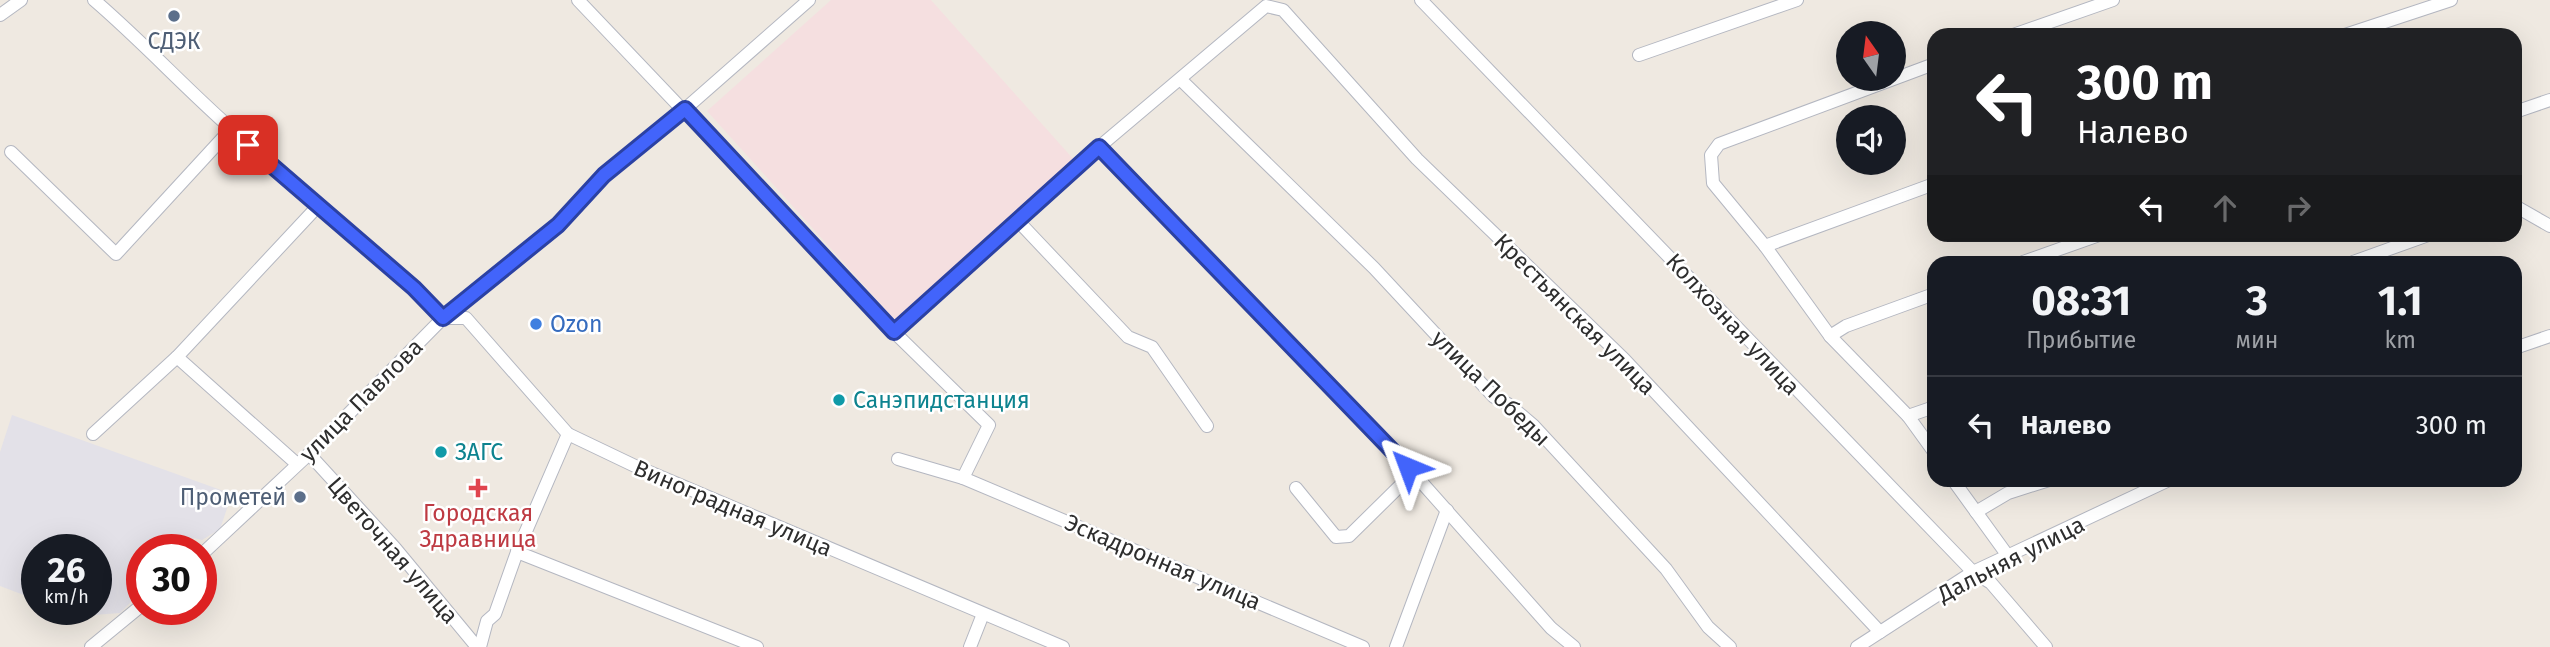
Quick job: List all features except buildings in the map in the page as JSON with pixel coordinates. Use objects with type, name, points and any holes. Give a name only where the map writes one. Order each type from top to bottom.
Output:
[{"type":"street","points":[[0,15],[21,0]]},
{"type":"street","points":[[94,0],[150,49],[231,129],[414,288],[443,318]]},
{"type":"street","points":[[578,0],[685,109],[894,332],[989,425],[963,478]]},
{"type":"street","name":"улица Павлова","points":[[217,540],[309,454],[443,318],[558,225],[604,175],[685,109],[809,0]]},
{"type":"street","name":"Колхозная улица","points":[[1421,0],[1973,572],[1991,583],[2046,647]]},
{"type":"street","points":[[1639,55],[1797,0]]},
{"type":"street","points":[[2033,28],[2113,0]]},
{"type":"street","points":[[2366,28],[2451,0]]},
{"type":"street","name":"Крестьянская улица","points":[[1181,80],[1266,6],[1283,10],[1417,159],[1623,359],[1880,632]]},
{"type":"street","points":[[1927,67],[1719,144],[1710,155],[1713,183],[1765,246],[1830,336],[1908,416],[1927,442]]},
{"type":"street","points":[[894,332],[1099,147],[1181,80]]},
{"type":"street","name":"улица Победы","points":[[1181,80],[1374,268],[1494,397],[1508,404],[1533,425],[1659,561],[1708,627],[1730,647]]},
{"type":"street","points":[[2522,110],[2550,100]]},
{"type":"street","points":[[11,152],[116,254],[231,129]]},
{"type":"street","points":[[1099,147],[1413,473],[1551,628],[1574,647]]},
{"type":"street","points":[[1765,246],[1927,187]]},
{"type":"street","points":[[93,434],[177,357],[318,206]]},
{"type":"street","points":[[2522,210],[2550,226]]},
{"type":"street","points":[[1018,221],[1128,337],[1152,347],[1207,426]]},
{"type":"street","points":[[2041,256],[2080,242]]},
{"type":"street","points":[[2370,256],[2409,242]]},
{"type":"street","points":[[1830,336],[1846,326],[1927,297]]},
{"type":"street","name":"Виноградная улица","points":[[443,318],[466,318],[562,423],[568,434],[647,472],[1063,647]]},
{"type":"street","points":[[2522,346],[2550,336]]},
{"type":"street","points":[[177,357],[297,464]]},
{"type":"street","points":[[1908,416],[1927,409]]},
{"type":"street","points":[[479,647],[487,621],[495,614],[517,552],[568,434]]},
{"type":"street","name":"Цветочная улица","points":[[309,454],[395,548],[479,647]]},
{"type":"street","name":"Эскадронная улица","points":[[898,459],[963,478],[1363,647]]},
{"type":"street","points":[[1296,488],[1336,537],[1349,536],[1413,473]]},
{"type":"street","points":[[1958,487],[2008,556]]},
{"type":"street","points":[[1976,512],[2008,493],[2027,487]]},
{"type":"street","name":"Дальняя улица","points":[[1866,645],[1880,632],[1973,572],[2154,487]]},
{"type":"street","points":[[1396,647],[1447,510]]},
{"type":"street","points":[[517,552],[757,647]]},
{"type":"street","points":[[970,647],[983,614]]},
{"type":"street","points":[[91,647],[126,618]]},
{"type":"shaded area","points":[[831,0],[931,0],[1076,162],[897,322],[707,111]]},
{"type":"shaded area","points":[[12,415],[232,494],[220,529],[212,534],[126,534],[126,607],[120,613],[112,614],[112,534],[21,534],[21,594],[0,586],[0,452]]},
{"type":"place","name":"СДЭК","points":[[174,16]]},
{"type":"place","name":"Ozon","points":[[536,324]]},
{"type":"place","name":"Санэпидстанция","points":[[839,400]]},
{"type":"place","name":"ЗАГС","points":[[441,452]]},
{"type":"place","name":"Городская Здравница","points":[[478,488]]},
{"type":"place","name":"Прометей","points":[[300,497]]},
{"type":"route","points":[[248,145],[414,288],[443,318],[558,225],[604,175],[685,109],[894,332],[1099,147],[1408,467]]}]
